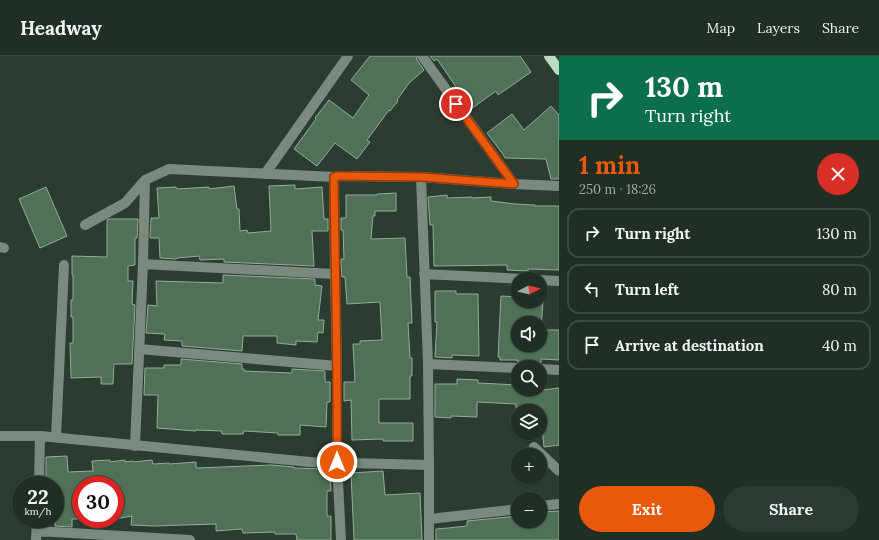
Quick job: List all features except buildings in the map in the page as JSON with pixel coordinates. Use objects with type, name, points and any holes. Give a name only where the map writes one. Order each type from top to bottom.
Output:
[{"type":"main road","points":[[549,56],[559,70]]},
{"type":"street","points":[[265,174],[348,56]]},
{"type":"street","points":[[422,56],[514,184]]},
{"type":"street","points":[[85,225],[125,203],[144,180],[169,169],[334,177],[421,177],[559,186]]},
{"type":"street","points":[[334,177],[337,462],[341,540]]},
{"type":"street","points":[[421,177],[428,364],[429,540]]},
{"type":"street","points":[[135,446],[143,264],[144,180]]},
{"type":"street","points":[[143,264],[335,274]]},
{"type":"street","points":[[56,438],[64,265]]},
{"type":"street","points":[[424,274],[511,278]]},
{"type":"street","points":[[547,280],[559,281]]},
{"type":"street","points":[[139,349],[337,366]]},
{"type":"street","points":[[428,364],[511,368]]},
{"type":"street","points":[[547,369],[559,370]]},
{"type":"street","points":[[0,436],[40,436],[310,462],[429,465]]},
{"type":"street","points":[[39,476],[40,436]]},
{"type":"street","points":[[534,447],[559,471]]},
{"type":"street","points":[[547,505],[559,504]]},
{"type":"street","points":[[430,519],[511,510]]},
{"type":"street","points":[[37,536],[190,540]]},
{"type":"route","points":[[337,462],[334,177],[421,177],[514,184],[456,104]]}]
